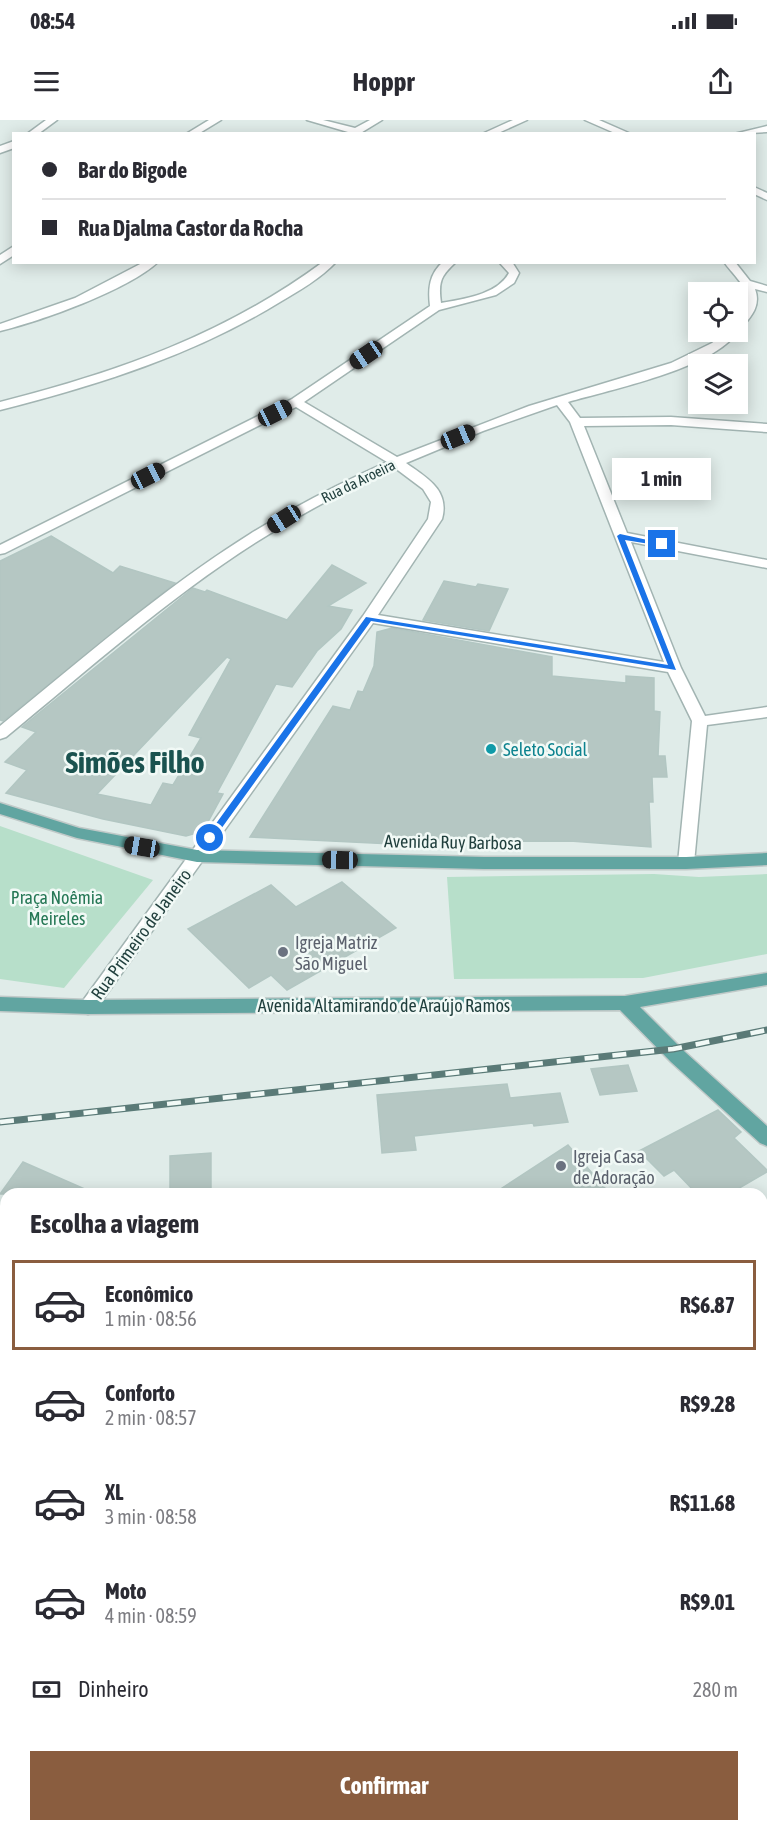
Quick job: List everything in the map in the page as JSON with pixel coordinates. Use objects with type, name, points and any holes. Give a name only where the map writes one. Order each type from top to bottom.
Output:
[{"type":"main road","name":"Avenida Ruy Barbosa","points":[[0,808],[77,833],[197,856],[472,863],[686,863],[767,859]]},
{"type":"main road","name":"Avenida Altamirando de Araújo Ramos","points":[[0,1004],[88,1007],[625,1003],[767,979]]},
{"type":"main road","points":[[625,1003],[699,1077],[767,1138]]},
{"type":"street","points":[[34,132],[52,120]]},
{"type":"street","points":[[194,132],[216,120]]},
{"type":"street","points":[[312,120],[353,132],[377,120]]},
{"type":"street","points":[[491,132],[522,120]]},
{"type":"street","points":[[590,120],[622,132]]},
{"type":"street","points":[[740,128],[762,130]]},
{"type":"street","points":[[0,261],[12,251]]},
{"type":"street","points":[[0,328],[44,315],[90,296],[149,264]]},
{"type":"street","points":[[0,406],[91,382],[170,353],[226,329],[281,298],[328,264]]},
{"type":"street","points":[[436,307],[433,290],[436,275],[450,264]]},
{"type":"street","points":[[0,550],[296,402],[436,307],[462,302],[503,288],[512,281],[514,273],[507,264]]},
{"type":"street","points":[[731,264],[749,284],[753,298],[748,312]]},
{"type":"street","points":[[749,284],[767,289]]},
{"type":"street","name":"Rua da Aroeira","points":[[0,735],[183,585],[228,553],[284,519],[396,462],[560,400],[670,367],[699,354],[717,342]]},
{"type":"street","points":[[560,400],[576,422],[674,668],[700,721],[686,863]]},
{"type":"street","name":"Rua Primeiro de Janeiro","points":[[88,1007],[369,618],[435,519],[438,508],[437,497],[428,487],[396,462],[296,402]]},
{"type":"street","points":[[576,422],[671,421],[767,428]]},
{"type":"street","points":[[620,536],[767,564]]},
{"type":"street","points":[[369,618],[674,668]]},
{"type":"street","points":[[700,721],[767,712]]},
{"type":"green space","name":"Praça Noêmia Meireles","points":[[0,826],[153,880],[64,988],[0,979]]},
{"type":"green space","points":[[654,874],[699,877],[767,874],[767,954],[643,978],[454,979],[447,877]]},
{"type":"building","points":[[51,536],[113,573],[120,566],[175,583],[3,721],[0,720],[0,561]]},
{"type":"building","points":[[332,565],[366,583],[328,606],[352,610],[341,629],[317,651],[292,687],[276,684],[217,793],[223,794],[203,831],[186,836],[103,819],[6,793],[27,770],[5,762],[36,732],[22,727],[193,588],[205,592],[207,590],[287,620]],"holes":[[[227,657],[231,659],[189,735],[201,738],[173,785],[163,783],[151,805],[97,794]]]},
{"type":"building","points":[[444,581],[476,587],[478,584],[508,589],[489,631],[423,620]]},
{"type":"building","points":[[392,628],[552,657],[552,676],[626,683],[626,676],[654,678],[654,711],[660,712],[658,756],[665,756],[667,777],[652,777],[653,802],[649,802],[651,847],[570,841],[392,842],[392,844],[250,837],[333,706],[350,710],[358,691],[363,692],[374,666],[377,632]]},
{"type":"building","name":"Igreja Matriz São Miguel","points":[[342,882],[396,928],[287,990],[271,975],[249,988],[188,929],[271,885],[296,907]]},
{"type":"building","points":[[628,1065],[637,1091],[600,1095],[591,1069]]},
{"type":"building","points":[[507,1084],[510,1098],[560,1093],[568,1122],[534,1126],[533,1123],[414,1136],[416,1150],[382,1153],[377,1095]]},
{"type":"building","points":[[718,1110],[741,1132],[734,1138],[767,1172],[739,1188],[691,1188],[674,1170],[664,1176],[639,1151]]},
{"type":"building","name":"Igreja Casa de Adoração","points":[[568,1145],[605,1188],[502,1188]]},
{"type":"building","points":[[211,1153],[211,1188],[170,1188],[170,1156]]},
{"type":"building","points":[[23,1162],[82,1188],[4,1188]]},
{"type":"railway","points":[[0,1122],[673,1049],[767,1030]]},
{"type":"place","name":"Seleto Social","points":[[491,749]]},
{"type":"place","name":"Igreja Matriz São Miguel","points":[[283,952]]},
{"type":"place","name":"Igreja Casa de Adoração","points":[[561,1166]]},
{"type":"district","name":"Simões Filho","points":[[135,762]]},
{"type":"route","points":[[210,838],[369,618],[674,668],[620,536],[662,544]]}]
